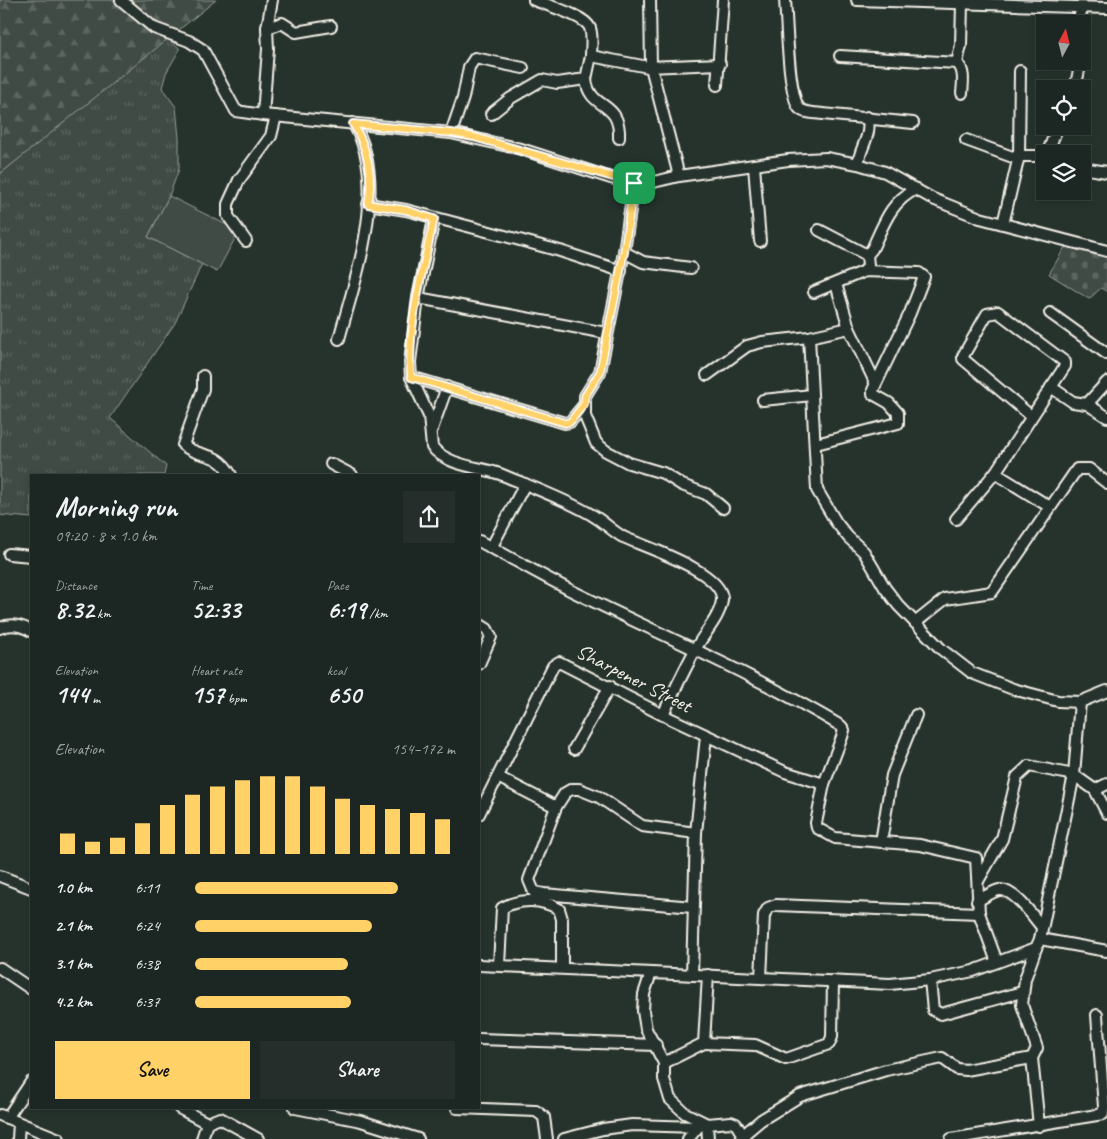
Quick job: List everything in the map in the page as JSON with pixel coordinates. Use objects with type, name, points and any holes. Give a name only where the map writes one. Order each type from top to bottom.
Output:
[{"type":"street","points":[[121,0],[154,28],[189,42],[203,50],[236,111],[451,133],[521,149],[634,183],[656,183],[679,176],[788,160],[826,158],[858,164],[885,172],[956,209],[1004,224],[1107,251]]},
{"type":"street","points":[[263,115],[268,49],[267,28],[272,0]]},
{"type":"street","points":[[534,0],[579,18],[588,24],[590,29],[591,56],[586,79],[591,95],[613,112],[617,118],[620,126],[619,138]]},
{"type":"street","points":[[650,0],[651,67],[679,176]]},
{"type":"street","points":[[717,84],[720,64],[723,0]]},
{"type":"street","points":[[786,0],[792,80],[798,106],[813,113],[913,123]]},
{"type":"street","points":[[857,0],[1107,8]]},
{"type":"street","points":[[957,64],[962,45],[959,3]]},
{"type":"street","points":[[1080,15],[1083,8]]},
{"type":"street","points":[[267,28],[282,23],[296,32],[331,26]]},
{"type":"street","points":[[591,56],[651,67],[720,64]]},
{"type":"street","points":[[840,56],[957,64],[961,67],[963,76],[962,93]]},
{"type":"street","points":[[451,133],[463,98],[469,67],[475,58],[523,68]]},
{"type":"street","points":[[1004,224],[1018,157],[1020,71]]},
{"type":"street","points":[[491,114],[511,98],[542,80],[556,83],[586,79]]},
{"type":"street","points":[[246,241],[228,216],[228,204],[239,180],[271,136],[276,116]]},
{"type":"street","points":[[858,164],[860,151],[867,138],[869,123],[867,117]]},
{"type":"street","points":[[340,338],[360,254],[370,189],[367,159],[353,124]]},
{"type":"street","points":[[966,140],[1018,157],[1036,156]]},
{"type":"street","points":[[754,166],[760,241]]},
{"type":"street","points":[[1091,169],[1107,172]]},
{"type":"street","points":[[634,183],[624,252],[606,333],[600,372],[585,396],[585,416],[596,443],[606,451],[629,463],[663,474],[687,487],[706,494],[724,508]]},
{"type":"street","points":[[865,270],[868,265],[867,255],[895,204],[905,195],[916,189]]},
{"type":"street","points":[[368,204],[406,210],[621,268],[635,260]]},
{"type":"street","points":[[432,430],[429,416],[411,377],[410,362],[418,298],[434,219]]},
{"type":"street","points":[[819,230],[867,255]]},
{"type":"street","points":[[624,252],[635,260],[691,268]]},
{"type":"street","points":[[814,292],[865,270],[919,274],[924,277],[910,313],[875,382],[873,394],[889,403],[898,413],[898,423],[816,444]]},
{"type":"street","points":[[836,284],[849,328],[875,382]]},
{"type":"street","points":[[418,298],[606,333]]},
{"type":"street","points":[[956,519],[995,473],[1064,368],[1065,362],[998,312],[987,314],[963,359],[1031,416]]},
{"type":"street","points":[[1050,313],[1107,354]]},
{"type":"street","points":[[707,375],[748,346],[762,342],[809,337],[849,328]]},
{"type":"street","points":[[809,337],[816,444],[815,482],[820,496],[848,537],[864,552],[885,588],[915,623],[941,649],[972,673],[1034,696],[1058,701],[1080,702],[1107,691]]},
{"type":"street","points":[[203,376],[203,389],[183,445],[215,457],[224,464],[230,474]]},
{"type":"street","points":[[411,377],[565,423],[570,422],[584,404]]},
{"type":"street","points":[[1087,404],[1107,382]]},
{"type":"street","points":[[446,387],[430,440],[432,447],[444,457],[459,464],[503,475],[593,515],[621,536],[699,571],[719,587],[722,599],[714,618],[696,648],[663,714]]},
{"type":"street","points":[[1051,387],[1073,402],[1087,404],[1107,418]]},
{"type":"street","points":[[763,400],[812,394]]},
{"type":"street","points":[[331,464],[350,474]]},
{"type":"street","points":[[915,623],[945,599],[992,592],[1078,469],[1090,469],[1107,483]]},
{"type":"street","points":[[995,473],[1050,507]]},
{"type":"street","points":[[491,548],[524,484]]},
{"type":"street","points":[[480,542],[569,589],[696,648],[816,710],[842,726],[844,730],[842,737],[824,784],[816,823],[818,828],[835,838],[920,845],[972,856],[978,862],[977,901],[979,912],[997,962]]},
{"type":"street","points":[[9,554],[30,556]]},
{"type":"street","points":[[0,628],[8,624],[17,625],[30,631]]},
{"type":"street","points":[[480,625],[487,629],[491,637],[480,662]]},
{"type":"street","name":"Sharpener Street","points":[[480,810],[484,792],[498,777],[553,666],[559,662],[567,664],[706,736],[785,772],[824,784]]},
{"type":"street","points":[[574,749],[610,686]]},
{"type":"street","points":[[1039,1126],[1032,1058],[1037,1048],[1022,1005],[1022,992],[1038,943],[1074,776],[1080,702]]},
{"type":"street","points":[[882,842],[892,775],[916,715]]},
{"type":"street","points":[[692,975],[696,833],[706,736]]},
{"type":"street","points":[[978,881],[1002,839],[1014,787],[1020,772],[1029,766],[1074,776],[1095,790],[1107,813]]},
{"type":"street","points":[[498,777],[556,806]]},
{"type":"street","points":[[1095,790],[1107,784]]},
{"type":"street","points":[[693,907],[544,894],[534,892],[529,880],[531,870],[556,806],[565,793],[572,789],[580,789],[600,797],[642,826],[696,833]]},
{"type":"street","points":[[0,876],[30,888]]},
{"type":"street","points":[[977,901],[998,890],[1005,890],[1012,894],[1041,926]]},
{"type":"street","points":[[499,965],[502,908],[523,901],[545,903],[559,909],[562,920],[562,968]]},
{"type":"street","points":[[761,978],[764,916],[768,908],[776,905],[979,912]]},
{"type":"street","points":[[480,965],[890,984],[930,980],[973,971],[1038,943],[1107,951]]},
{"type":"street","points":[[0,968],[30,988]]},
{"type":"street","points":[[651,973],[644,994],[643,1011],[646,1029],[664,1063],[664,1079],[670,1099],[684,1113],[703,1125],[708,1139]]},
{"type":"street","points":[[704,1042],[708,976]]},
{"type":"street","points":[[930,980],[932,1010],[941,1014],[1022,992]]},
{"type":"street","points":[[664,1063],[704,1042],[756,1045],[786,1059],[829,1044],[832,1038],[833,981]]},
{"type":"street","points":[[953,1139],[1103,1114],[1097,1015]]},
{"type":"street","points":[[480,1039],[656,1045]]},
{"type":"street","points":[[564,1139],[632,1125],[703,1125],[731,1122],[740,1127],[744,1137],[761,1120],[800,1096],[886,1070],[942,1058],[957,1069],[966,1070],[1032,1058]]},
{"type":"street","points":[[30,1083],[4,1117],[59,1139]]},
{"type":"street","points":[[181,1109],[207,1123],[220,1118],[258,1139]]},
{"type":"street","points":[[300,1109],[361,1120],[418,1139]]},
{"type":"street","points":[[480,1109],[536,1111],[544,1117],[547,1139]]},
{"type":"street","points":[[18,1139],[19,1123]]},
{"type":"street","points":[[202,1139],[207,1123]]},
{"type":"street","points":[[688,1139],[703,1125]]},
{"type":"green space","points":[[0,0],[216,0],[0,174]]},
{"type":"green space","points":[[167,37],[180,49],[166,73],[162,88],[176,107],[179,169],[169,196],[148,237],[202,264],[175,323],[110,418],[166,466],[164,474],[30,474],[30,518],[0,515],[0,174]]},
{"type":"green space","points":[[169,196],[239,231],[217,272],[148,237]]},
{"type":"green space","points":[[1065,247],[1107,256],[1107,292],[1101,288],[1089,299],[1049,274]]},
{"type":"route","points":[[353,124],[451,133],[474,137],[634,183],[621,271],[606,333],[600,372],[585,396],[584,404],[570,422],[565,423],[411,377],[410,362],[413,332],[434,219],[406,210],[368,204],[370,189],[367,159],[358,132],[353,124]]}]
